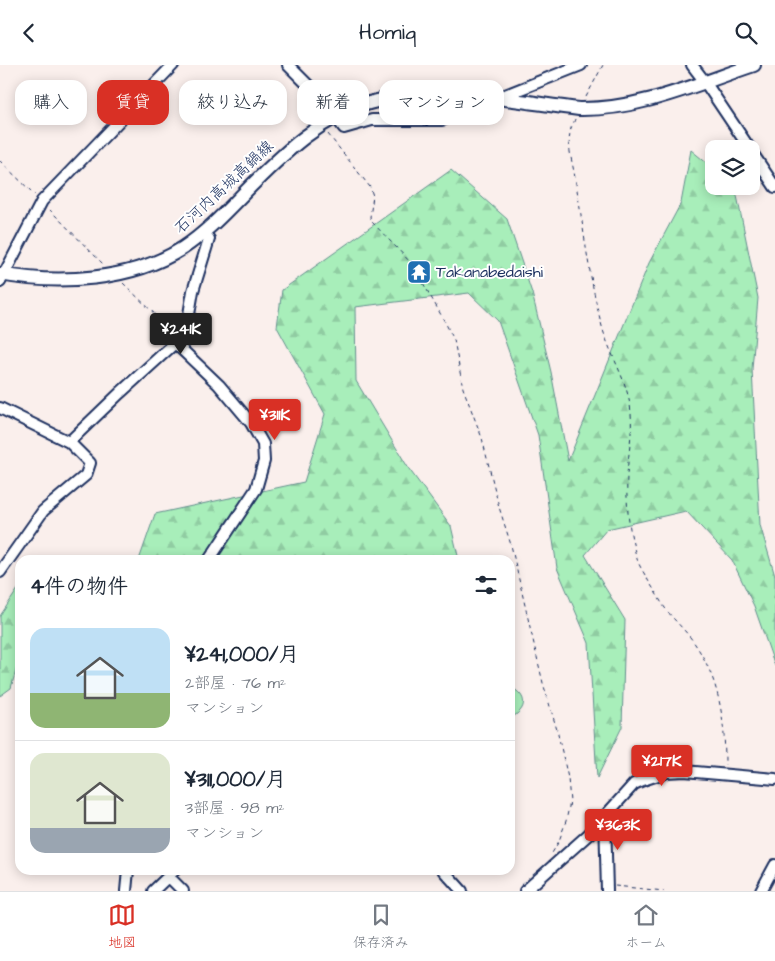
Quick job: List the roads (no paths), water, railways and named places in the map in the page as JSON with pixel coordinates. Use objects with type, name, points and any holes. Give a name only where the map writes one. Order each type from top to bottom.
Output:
[{"type":"main road","name":"石河内高城高鍋線","points":[[504,100],[579,109],[602,109],[639,103],[754,65]]},
{"type":"main road","name":"石河内高城高鍋線","points":[[1,277],[82,279],[113,274],[152,263],[182,248],[203,232],[286,151],[322,125]]},
{"type":"street","points":[[1,277],[42,201],[173,65]]},
{"type":"street","points":[[288,65],[303,80]]},
{"type":"street","points":[[504,95],[581,65]]},
{"type":"street","points":[[692,65],[743,140]]},
{"type":"street","points":[[342,125],[344,128],[354,125]]},
{"type":"street","points":[[760,163],[774,182]]},
{"type":"street","points":[[69,442],[175,343],[187,326],[193,291],[209,239],[203,232]]},
{"type":"street","points":[[175,343],[219,385],[251,423],[262,444],[264,461],[256,489],[212,555]]},
{"type":"street","points":[[0,407],[69,442],[90,463],[86,475],[43,511],[0,572]]},
{"type":"street","points":[[525,891],[605,817],[634,784],[643,779],[667,772],[684,771],[775,779]]},
{"type":"street","points":[[605,817],[607,888]]},
{"type":"street","points":[[761,891],[775,865]]},
{"type":"street","points":[[126,891],[128,875]]},
{"type":"street","points":[[153,891],[169,875]]},
{"type":"street","points":[[172,875],[183,891]]},
{"type":"street","points":[[448,875],[462,891]]},
{"type":"place","name":"Takanabedaishi","points":[[419,272]]}]
